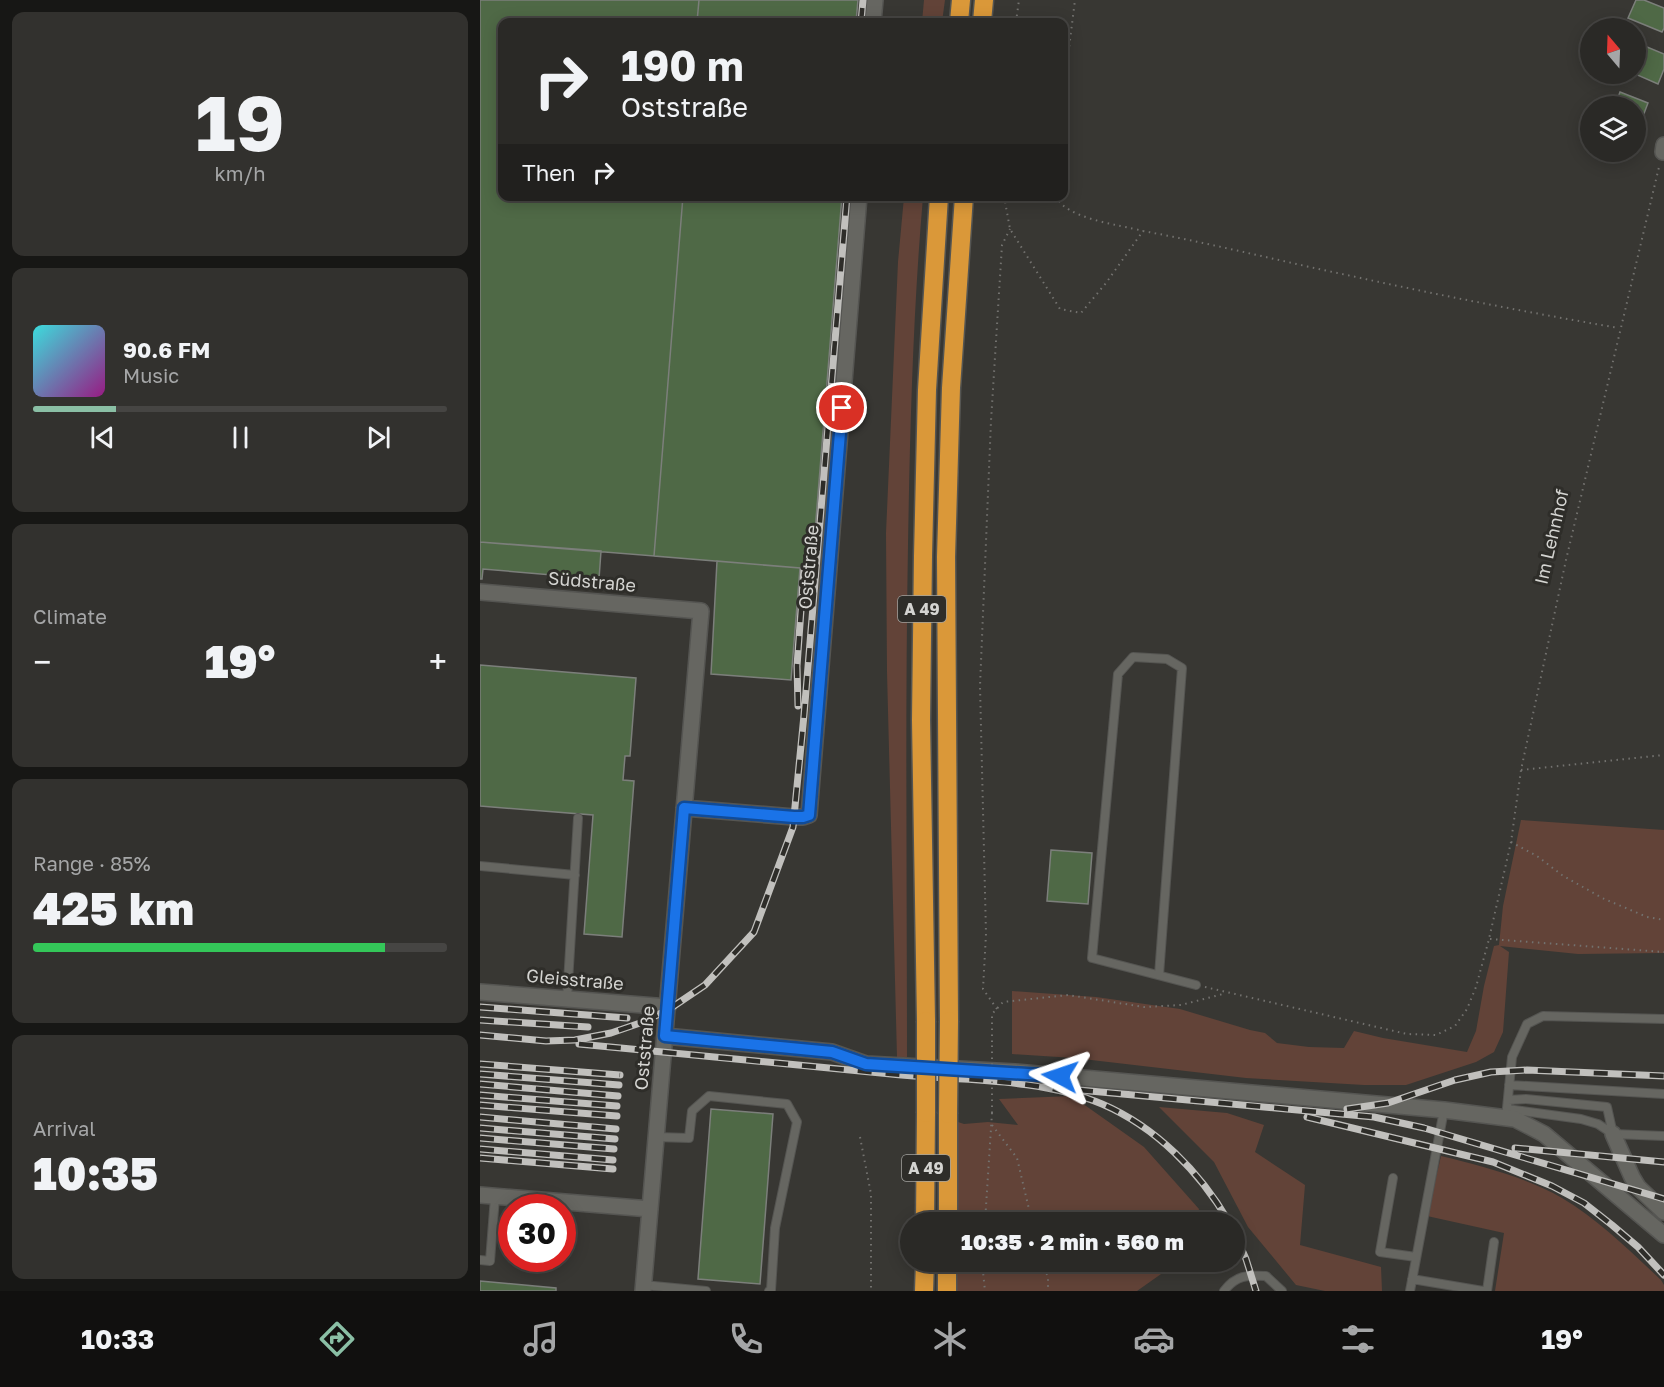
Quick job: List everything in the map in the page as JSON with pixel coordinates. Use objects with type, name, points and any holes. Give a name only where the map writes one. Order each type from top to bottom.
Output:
[{"type":"highway","points":[[959,18],[961,0]]},
{"type":"highway","points":[[982,18],[984,0]]},
{"type":"highway","name":"A 49","points":[[926,1212],[926,1021],[921,720],[923,556],[927,390],[939,201]]},
{"type":"highway","name":"A 49","points":[[948,1212],[946,557],[951,388],[964,201]]},
{"type":"highway","points":[[924,1291],[925,1272]]},
{"type":"highway","points":[[947,1272],[947,1291]]},
{"type":"street","points":[[873,18],[875,0]]},
{"type":"street","name":"Oststraße","points":[[684,808],[794,817],[809,815],[859,201]]},
{"type":"street","name":"Südstraße","points":[[480,592],[701,611]]},
{"type":"street","name":"Oststraße","points":[[643,1288],[701,611]]},
{"type":"street","name":"Gleisstraße","points":[[480,992],[668,1007]]},
{"type":"street","points":[[665,1036],[832,1052],[866,1064],[1015,1072],[1507,1114],[1544,1134],[1664,1235]]},
{"type":"street","points":[[1613,1134],[1638,1187],[1664,1212]]},
{"type":"street","points":[[488,1196],[650,1209]]},
{"type":"lane","points":[[1159,975],[1182,668],[1167,659],[1133,657],[1118,674],[1092,958],[1196,985]]},
{"type":"lane","points":[[567,999],[578,818]]},
{"type":"lane","points":[[480,866],[574,875]]},
{"type":"lane","points":[[1664,1019],[1543,1016],[1527,1024],[1512,1057],[1507,1114],[1581,1119],[1598,1124],[1613,1134],[1664,1136]]},
{"type":"lane","points":[[1509,1084],[1664,1094]]},
{"type":"lane","points":[[656,1137],[689,1138],[692,1111],[709,1096],[787,1104],[797,1122],[775,1228],[771,1290],[769,1291]]},
{"type":"lane","points":[[1508,1100],[1526,1099],[1607,1107],[1613,1134]]},
{"type":"lane","points":[[1410,1291],[1444,1110]]},
{"type":"lane","points":[[1394,1178],[1380,1252],[1416,1257]]},
{"type":"lane","points":[[480,1260],[490,1261],[488,1196]]},
{"type":"lane","points":[[1412,1279],[1485,1291],[1494,1242]]},
{"type":"lane","points":[[1224,1291],[1230,1283],[1246,1275],[1266,1276],[1282,1291]]},
{"type":"lane","points":[[643,1288],[706,1291]]},
{"type":"path","points":[[1017,18],[1019,0]]},
{"type":"path","points":[[1068,56],[1075,0]]},
{"type":"path","name":"Im Lehnhof","points":[[1196,985],[1407,1034],[1436,1035],[1455,1026],[1467,1009],[1476,987],[1489,939],[1511,842],[1521,770],[1566,560],[1663,149]]},
{"type":"path","points":[[1005,201],[1010,229],[1060,309],[1081,313],[1106,283],[1143,231]]},
{"type":"path","points":[[1058,201],[1059,204],[1082,216],[1143,231],[1204,242],[1357,278],[1620,328]]},
{"type":"path","points":[[997,1009],[982,989],[986,934],[980,686],[991,421],[1002,245],[1010,229]]},
{"type":"path","points":[[1521,770],[1664,755]]},
{"type":"path","points":[[1511,842],[1538,856],[1562,876],[1602,898],[1647,917],[1664,920]]},
{"type":"path","points":[[1489,939],[1664,952]]},
{"type":"path","points":[[986,1212],[992,1125],[992,1014],[1003,1002],[1068,995],[1144,1007],[1181,1005],[1226,993]]},
{"type":"path","points":[[992,1125],[1017,1158],[1030,1212]]},
{"type":"path","points":[[860,1137],[871,1194],[871,1291]]},
{"type":"path","points":[[983,1272],[985,1291]]},
{"type":"path","points":[[1046,1272],[1048,1291]]},
{"type":"shaded area","points":[[924,0],[945,0],[943,18],[922,18]]},
{"type":"shaded area","points":[[904,201],[923,201],[914,327],[907,609],[907,1057],[897,1057],[887,672],[886,533],[898,262]]},
{"type":"shaded area","points":[[1521,820],[1664,830],[1664,953],[1578,954],[1500,946],[1509,952],[1503,1032],[1494,1052],[1476,1062],[1406,1085],[1364,1085],[1246,1078],[1074,1058],[1012,1054],[1012,991],[1096,997],[1180,1009],[1265,1033],[1277,1043],[1344,1048],[1354,1031],[1467,1052],[1476,1031],[1494,946],[1499,945],[1503,906]]},
{"type":"shaded area","points":[[1072,1096],[1144,1147],[1199,1209],[1198,1212],[957,1212],[958,1122],[1018,1125],[999,1099]]},
{"type":"shaded area","points":[[1159,1107],[1227,1113],[1264,1125],[1255,1152],[1305,1185],[1300,1245],[1381,1267],[1382,1291],[1325,1291],[1296,1285],[1248,1227],[1245,1221],[1245,1212],[1240,1212],[1214,1162]]},
{"type":"shaded area","points":[[1441,1156],[1518,1178],[1562,1198],[1589,1216],[1626,1247],[1661,1280],[1664,1291],[1495,1291],[1504,1233],[1427,1216]]},
{"type":"shaded area","points":[[957,1272],[1164,1272],[1137,1291],[957,1291]]},
{"type":"building","points":[[480,0],[699,0],[697,18],[498,18],[498,201],[683,201],[654,556],[480,542]]},
{"type":"building","points":[[699,0],[858,0],[856,18],[697,18]]},
{"type":"building","points":[[1636,0],[1644,0],[1664,8],[1664,28],[1662,32],[1646,25],[1646,18],[1628,18]]},
{"type":"building","points":[[1646,47],[1664,54],[1664,69],[1658,84],[1646,79]]},
{"type":"building","points":[[1620,92],[1630,96],[1619,96]]},
{"type":"building","points":[[683,201],[842,201],[812,569],[654,556]]},
{"type":"building","points":[[480,542],[601,551],[599,579],[483,569],[482,579],[480,579]]},
{"type":"building","points":[[717,561],[800,568],[791,680],[711,674]]},
{"type":"building","points":[[480,665],[636,678],[630,756],[625,756],[623,780],[634,781],[622,937],[584,934],[593,815],[480,806]]},
{"type":"building","points":[[1051,850],[1092,853],[1088,904],[1047,901]]},
{"type":"building","points":[[711,1109],[773,1114],[760,1284],[698,1279]]},
{"type":"building","points":[[480,1281],[556,1288],[556,1291],[480,1291]]},
{"type":"railway","points":[[861,18],[863,0]]},
{"type":"railway","points":[[480,1035],[546,1041],[575,1040],[611,1033],[640,1023],[668,1010],[705,985],[754,932],[793,827],[847,201]]},
{"type":"railway","points":[[798,706],[797,666],[804,568]]},
{"type":"railway","points":[[480,1007],[627,1018]]},
{"type":"railway","points":[[480,1020],[588,1027]]},
{"type":"railway","points":[[579,1044],[891,1074],[1025,1084],[1077,1095],[1122,1114],[1158,1138],[1205,1186],[1222,1212]]},
{"type":"railway","points":[[480,1064],[620,1075]]},
{"type":"railway","points":[[1347,1109],[1388,1103],[1455,1080],[1491,1072],[1527,1070],[1664,1076]]},
{"type":"railway","points":[[480,1074],[619,1085]]},
{"type":"railway","points":[[480,1084],[618,1096]]},
{"type":"railway","points":[[1079,1090],[1374,1117],[1424,1128],[1664,1199]]},
{"type":"railway","points":[[480,1095],[617,1106]]},
{"type":"railway","points":[[480,1105],[617,1116]]},
{"type":"railway","points":[[480,1117],[616,1129]]},
{"type":"railway","points":[[1307,1117],[1493,1162],[1552,1186],[1584,1203],[1612,1225],[1638,1247],[1664,1275]]},
{"type":"railway","points":[[480,1128],[615,1139]]},
{"type":"railway","points":[[480,1138],[614,1149]]},
{"type":"railway","points":[[1515,1148],[1664,1162]]},
{"type":"railway","points":[[480,1149],[613,1160]]},
{"type":"railway","points":[[480,1158],[613,1169]]},
{"type":"railway","points":[[1245,1257],[1256,1291]]},
{"type":"route","points":[[842,408],[809,815],[794,817],[684,808],[665,1036],[832,1052],[866,1064],[1060,1076]]}]
